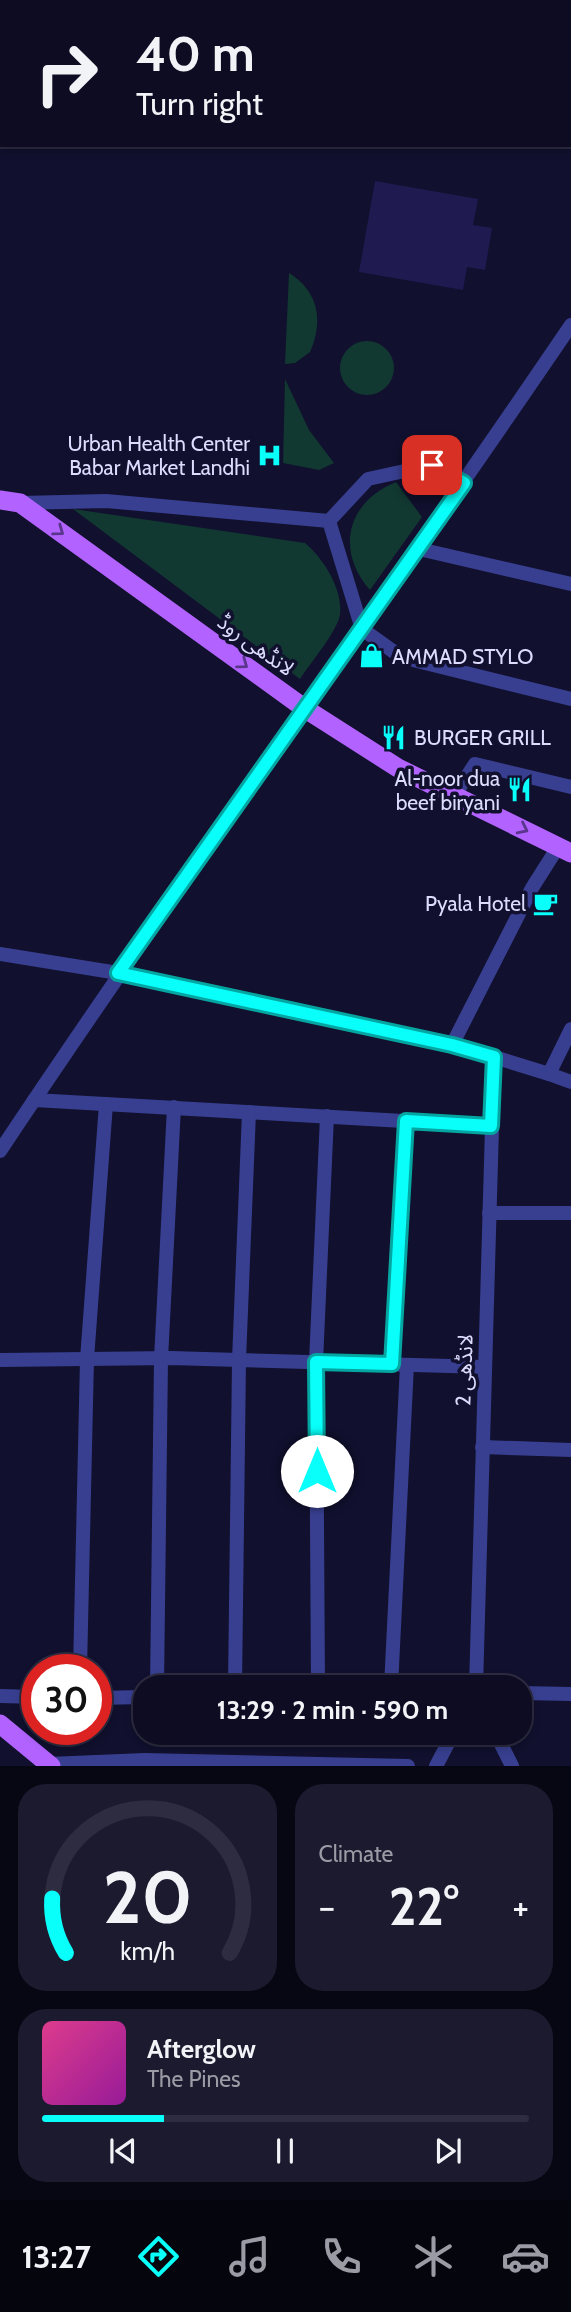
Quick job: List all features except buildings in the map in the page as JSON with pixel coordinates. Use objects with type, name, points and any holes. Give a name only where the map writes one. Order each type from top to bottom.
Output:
[{"type":"main road","name":"لانڈھی روڈ","points":[[0,500],[20,503],[304,708],[398,768],[564,850]]},
{"type":"main road","points":[[0,1724],[50,1765]]},
{"type":"street","points":[[0,1151],[118,973],[419,548],[571,325]]},
{"type":"street","points":[[329,521],[369,480],[432,465],[464,483]]},
{"type":"street","points":[[20,503],[106,500],[329,521]]},
{"type":"street","points":[[329,521],[362,629],[401,657],[571,699]]},
{"type":"street","points":[[419,548],[571,584]]},
{"type":"street","points":[[454,796],[475,764],[571,786]]},
{"type":"street","points":[[452,1045],[532,888],[564,850]]},
{"type":"street","points":[[0,954],[118,973],[452,1045],[571,1082]]},
{"type":"street","points":[[549,1074],[571,1030]]},
{"type":"street","name":"لانڈھی 2","points":[[476,1675],[493,1056]]},
{"type":"street","points":[[34,1100],[491,1126]]},
{"type":"street","points":[[80,1654],[86,1359],[106,1104]]},
{"type":"street","points":[[157,1675],[160,1359],[174,1108]]},
{"type":"street","points":[[235,1675],[239,1360],[249,1112]]},
{"type":"street","points":[[318,1675],[316,1362],[327,1116]]},
{"type":"street","points":[[391,1675],[406,1121]]},
{"type":"street","points":[[489,1213],[571,1213]]},
{"type":"street","points":[[0,1360],[239,1360],[485,1367]]},
{"type":"street","points":[[482,1447],[571,1450]]},
{"type":"street","points":[[532,1693],[571,1694]]},
{"type":"street","points":[[0,1696],[21,1697]]},
{"type":"street","points":[[112,1698],[133,1697]]},
{"type":"street","points":[[436,1766],[447,1745]]},
{"type":"street","points":[[502,1745],[512,1766]]},
{"type":"street","points":[[50,1765],[145,1759],[408,1766]]},
{"type":"green space","points":[[289,273],[299,280],[312,297],[316,307],[317,329],[310,352],[295,363],[285,364]]},
{"type":"green space","points":[[367,341],[386,349],[394,368],[386,387],[367,395],[348,387],[340,368],[348,349]]},
{"type":"green space","points":[[285,379],[309,430],[334,463],[319,470],[283,463]]},
{"type":"green space","points":[[396,482],[422,517],[370,590],[352,559],[351,528],[366,502]]},
{"type":"green space","points":[[73,509],[305,543],[325,565],[335,585],[340,604],[338,621],[300,679]]},
{"type":"place","name":"Urban Health Center Babar Market Landhi","points":[[270,455]]},
{"type":"place","name":"AMMAD STYLO","points":[[372,656]]},
{"type":"place","name":"BURGER GRILL","points":[[394,737]]},
{"type":"place","name":"Al-noor dua beef biryani","points":[[520,790]]},
{"type":"place","name":"Pyala Hotel","points":[[546,903]]},
{"type":"route","points":[[317,1471],[316,1362],[392,1364],[406,1121],[491,1126],[494,1057],[452,1045],[118,973],[464,483],[432,465]]}]
